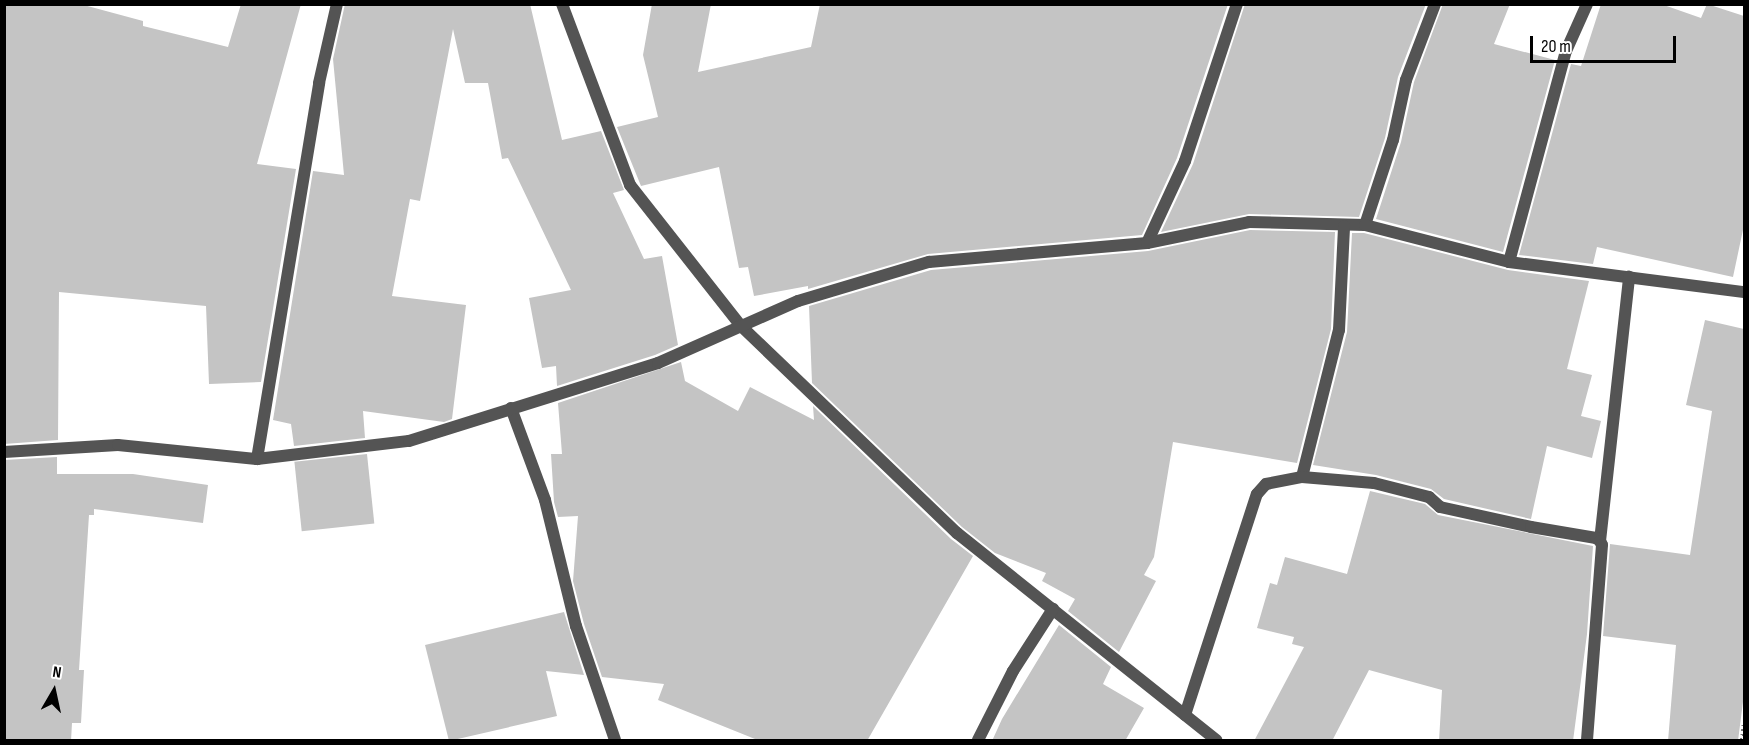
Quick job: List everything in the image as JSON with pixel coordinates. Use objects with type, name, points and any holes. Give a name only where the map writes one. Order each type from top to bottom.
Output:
[{"type":"street","points":[[258,459],[320,83],[337,4]]},
{"type":"street","points":[[562,4],[630,185],[740,325],[957,533],[1215,741]]},
{"type":"street","points":[[1147,243],[1185,161],[1237,4]]},
{"type":"street","points":[[1365,225],[1393,140],[1406,80],[1434,4]]},
{"type":"street","points":[[1509,262],[1566,51],[1587,4]]},
{"type":"street","points":[[4,452],[118,445],[258,459],[409,441],[658,363],[798,301],[929,262],[1147,243],[1249,222],[1365,225],[1509,262],[1744,292]]},
{"type":"street","points":[[1302,477],[1339,330],[1344,225]]},
{"type":"street","points":[[1587,741],[1602,545],[1600,541],[1629,277]]},
{"type":"street","points":[[511,408],[545,500],[576,626],[615,741]]},
{"type":"street","points":[[1185,715],[1257,494],[1266,484],[1302,477],[1374,483],[1429,497],[1440,507],[1531,527],[1596,538],[1600,541]]},
{"type":"street","points":[[978,741],[1013,671],[1053,609]]},
{"type":"path","points":[[1742,741],[1744,722]]},
{"type":"building","points":[[4,4],[80,4],[143,21],[143,26],[228,47],[241,4],[301,4],[257,164],[296,169],[261,382],[209,384],[206,306],[59,292],[58,440],[4,444]]},
{"type":"building","points":[[345,4],[530,4],[562,140],[601,131],[624,190],[613,193],[644,259],[662,256],[678,345],[655,355],[557,386],[556,366],[542,368],[529,298],[571,290],[508,158],[502,159],[488,83],[465,83],[453,29],[420,201],[410,199],[392,296],[466,305],[452,419],[444,422],[363,411],[365,438],[294,446],[291,424],[273,420],[313,171],[344,175],[333,59]]},
{"type":"building","points":[[652,4],[711,4],[698,72],[811,47],[820,4],[1228,4],[1177,158],[1142,235],[928,254],[808,289],[808,286],[754,296],[748,267],[739,268],[719,167],[641,186],[617,127],[658,117],[643,55]]},
{"type":"building","points":[[1245,4],[1426,4],[1398,77],[1385,138],[1359,217],[1249,214],[1161,232],[1193,164]]},
{"type":"building","points":[[1443,4],[1510,4],[1494,44],[1555,60],[1503,252],[1376,219],[1401,142],[1414,82]]},
{"type":"building","points":[[1601,4],[1661,4],[1701,18],[1707,4],[1744,16],[1744,225],[1733,277],[1597,247],[1593,264],[1519,255],[1571,64],[1581,66]]},
{"type":"building","points":[[1250,230],[1335,232],[1331,329],[1297,463],[1173,442],[1154,557],[1144,575],[1156,581],[1119,652],[1068,611],[1075,599],[1042,581],[1046,573],[995,553],[962,527],[812,383],[809,306],[931,270],[1148,251]]},
{"type":"building","points":[[1352,233],[1364,233],[1508,270],[1589,281],[1567,369],[1592,375],[1581,416],[1601,421],[1592,458],[1547,446],[1531,519],[1444,499],[1431,489],[1376,475],[1313,465],[1347,332]]},
{"type":"building","points":[[1705,320],[1744,329],[1744,694],[1738,741],[1668,741],[1676,645],[1603,636],[1610,544],[1690,555],[1712,411],[1686,405]]},
{"type":"building","points":[[681,362],[685,381],[738,411],[750,387],[814,420],[813,406],[951,539],[973,556],[867,741],[760,741],[658,700],[664,684],[602,677],[584,624],[573,581],[578,516],[558,517],[554,502],[551,454],[562,454],[558,403]]},
{"type":"building","points":[[367,454],[374,524],[302,531],[294,462]]},
{"type":"building","points":[[57,457],[57,474],[133,474],[208,485],[203,523],[94,509],[94,515],[89,515],[79,670],[84,670],[81,723],[72,723],[71,741],[4,741],[4,460]]},
{"type":"building","points":[[1370,491],[1425,504],[1438,515],[1593,546],[1587,634],[1573,741],[1439,741],[1442,690],[1369,670],[1332,741],[1254,741],[1304,647],[1292,644],[1294,637],[1257,628],[1270,583],[1277,585],[1285,557],[1347,574]]},
{"type":"building","points":[[564,612],[584,675],[546,671],[557,716],[449,741],[425,645]]},
{"type":"building","points":[[1059,625],[1111,667],[1103,684],[1144,708],[1125,741],[992,741],[1002,719]]}]
